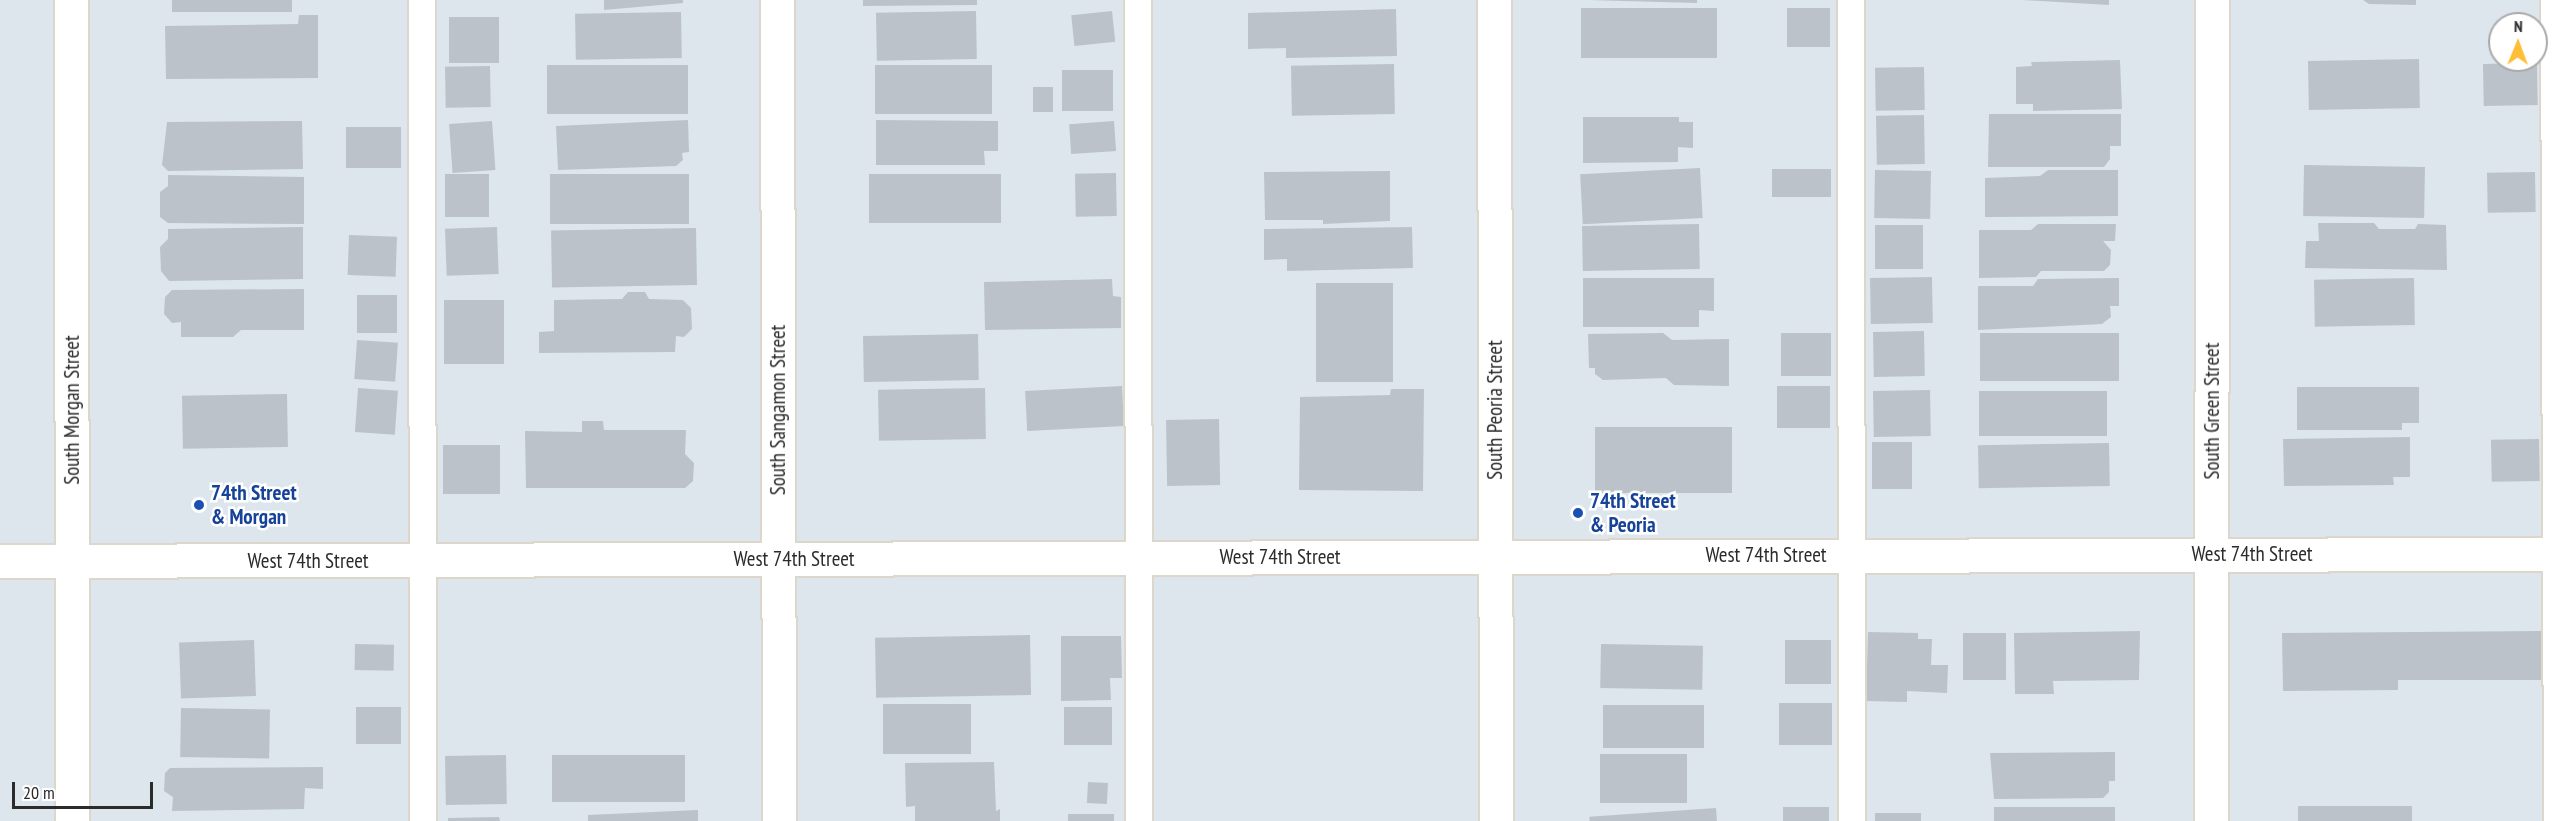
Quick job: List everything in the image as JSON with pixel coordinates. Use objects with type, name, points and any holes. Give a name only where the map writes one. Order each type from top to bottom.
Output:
[{"type":"street","name":"South Morgan Street","points":[[70,0],[72,821]]},
{"type":"street","name":"South Sangamon Street","points":[[777,0],[778,821]]},
{"type":"street","name":"South Peoria Street","points":[[1494,0],[1496,821]]},
{"type":"street","name":"South Green Street","points":[[2211,821],[2212,0]]},
{"type":"street","name":"West 74th Street","points":[[0,561],[2557,554]]},
{"type":"lane","points":[[422,0],[423,821]]},
{"type":"lane","points":[[1138,0],[1139,821]]},
{"type":"lane","points":[[1851,0],[1852,821]]},
{"type":"lane","points":[[2554,0],[2556,821]]},
{"type":"building","points":[[172,0],[292,0],[292,12],[172,12]]},
{"type":"building","points":[[604,0],[683,0],[683,3],[604,10]]},
{"type":"building","points":[[863,0],[977,0],[977,5],[863,6]]},
{"type":"building","points":[[1587,0],[1697,0],[1697,3]]},
{"type":"building","points":[[2023,0],[2109,0],[2109,5]]},
{"type":"building","points":[[2363,0],[2416,0],[2416,5],[2369,4]]},
{"type":"building","points":[[1581,8],[1717,8],[1717,58],[1581,58]]},
{"type":"building","points":[[1787,8],[1830,8],[1830,47],[1787,47]]},
{"type":"building","points":[[1396,9],[1397,56],[1286,58],[1286,48],[1248,49],[1248,13]]},
{"type":"building","points":[[976,11],[977,59],[877,61],[876,13]]},
{"type":"building","points":[[1112,11],[1115,42],[1074,46],[1071,15]]},
{"type":"building","points":[[681,12],[682,58],[576,60],[575,14]]},
{"type":"building","points":[[299,15],[318,15],[318,78],[166,79],[165,26],[298,24]]},
{"type":"building","points":[[449,17],[499,17],[499,63],[449,63]]},
{"type":"building","points":[[2419,59],[2420,108],[2309,110],[2308,61]]},
{"type":"building","points":[[2120,60],[2122,109],[2033,111],[2033,104],[2016,104],[2016,67],[2032,66],[2031,62]]},
{"type":"building","points":[[1394,64],[1395,114],[1292,116],[1291,66]]},
{"type":"building","points":[[2483,64],[2488,64],[2488,72],[2537,72],[2538,105],[2484,106]]},
{"type":"building","points":[[547,65],[688,65],[688,114],[547,114]]},
{"type":"building","points":[[875,65],[992,65],[992,114],[875,114]]},
{"type":"building","points":[[490,66],[491,107],[446,108],[445,67]]},
{"type":"building","points":[[1924,67],[1925,110],[1876,111],[1875,68]]},
{"type":"building","points":[[1062,70],[1113,70],[1113,111],[1062,111]]},
{"type":"building","points":[[1033,87],[1053,87],[1053,112],[1033,112]]},
{"type":"building","points":[[1989,114],[2121,114],[2121,146],[2110,146],[2110,159],[2104,167],[1988,167]]},
{"type":"building","points":[[1924,115],[1925,164],[1877,165],[1876,116]]},
{"type":"building","points":[[1583,117],[1679,117],[1679,122],[1693,122],[1693,148],[1678,147],[1678,162],[1583,163]]},
{"type":"building","points":[[688,120],[689,152],[682,153],[683,160],[676,166],[558,170],[556,126]]},
{"type":"building","points":[[876,120],[998,121],[998,151],[984,151],[985,165],[876,165]]},
{"type":"building","points":[[302,121],[303,169],[168,171],[162,165],[167,122]]},
{"type":"building","points":[[492,121],[495,170],[453,173],[449,124]]},
{"type":"building","points":[[1114,121],[1116,151],[1071,154],[1069,124]]},
{"type":"building","points":[[346,127],[401,127],[401,168],[346,168]]},
{"type":"building","points":[[2304,165],[2425,167],[2424,218],[2303,216]]},
{"type":"building","points":[[1700,168],[1703,218],[1583,224],[1580,174]]},
{"type":"building","points":[[1772,169],[1831,169],[1831,197],[1772,197]]},
{"type":"building","points":[[1875,170],[1931,171],[1930,219],[1874,218]]},
{"type":"building","points":[[2048,170],[2118,170],[2118,216],[1985,217],[1985,178],[2040,176]]},
{"type":"building","points":[[1390,171],[1390,221],[1323,224],[1323,220],[1265,220],[1264,172]]},
{"type":"building","points":[[2535,172],[2536,212],[2488,213],[2487,173]]},
{"type":"building","points":[[1116,173],[1117,216],[1076,217],[1075,174]]},
{"type":"building","points":[[445,174],[489,174],[489,217],[445,217]]},
{"type":"building","points":[[550,174],[689,174],[689,224],[550,224]]},
{"type":"building","points":[[869,174],[1001,174],[1001,223],[869,223]]},
{"type":"building","points":[[168,175],[304,177],[304,224],[168,223],[160,217],[160,192],[168,186]]},
{"type":"building","points":[[2318,223],[2374,223],[2379,229],[2415,229],[2418,224],[2446,225],[2447,270],[2305,268],[2306,241],[2319,241]]},
{"type":"building","points":[[1699,224],[1700,269],[1583,271],[1582,226]]},
{"type":"building","points":[[2038,224],[2116,224],[2115,241],[2103,241],[2111,250],[2110,265],[2104,271],[2041,271],[2036,277],[1979,278],[1979,230],[2031,230]]},
{"type":"building","points":[[1875,225],[1923,225],[1923,269],[1875,269]]},
{"type":"building","points":[[303,227],[303,279],[169,281],[161,271],[160,247],[168,239],[168,229]]},
{"type":"building","points":[[497,227],[499,274],[447,276],[445,229]]},
{"type":"building","points":[[1412,227],[1413,268],[1287,271],[1287,259],[1264,260],[1264,229]]},
{"type":"building","points":[[696,228],[697,285],[552,288],[551,231]]},
{"type":"building","points":[[349,235],[397,237],[396,277],[348,275]]},
{"type":"building","points":[[1932,277],[1933,323],[1871,324],[1870,278]]},
{"type":"building","points":[[1583,278],[1714,278],[1714,311],[1699,310],[1699,327],[1583,327]]},
{"type":"building","points":[[2119,278],[2119,306],[2110,306],[2111,317],[2102,324],[1978,330],[1978,286],[2033,286],[2038,279]]},
{"type":"building","points":[[2414,278],[2415,325],[2315,327],[2314,280]]},
{"type":"building","points":[[1112,279],[1113,296],[1121,297],[1121,328],[985,330],[984,282]]},
{"type":"building","points":[[1316,283],[1393,283],[1393,382],[1316,382]]},
{"type":"building","points":[[304,289],[304,330],[241,330],[233,337],[181,337],[181,322],[172,323],[164,314],[165,297],[172,290]]},
{"type":"building","points":[[628,292],[645,292],[649,299],[683,300],[691,308],[692,329],[684,337],[676,336],[675,352],[539,353],[539,332],[554,331],[554,300],[622,299]]},
{"type":"building","points":[[357,295],[397,295],[397,333],[357,333]]},
{"type":"building","points":[[444,300],[504,300],[504,364],[444,364]]},
{"type":"building","points":[[1924,331],[1925,376],[1874,377],[1873,332]]},
{"type":"building","points":[[1663,333],[1672,340],[1729,339],[1729,386],[1674,385],[1666,378],[1603,380],[1595,374],[1595,368],[1589,368],[1588,334]]},
{"type":"building","points":[[1781,333],[1831,333],[1831,376],[1781,376]]},
{"type":"building","points":[[1980,333],[2119,333],[2119,381],[1980,381]]},
{"type":"building","points":[[978,334],[979,380],[864,382],[863,336]]},
{"type":"building","points":[[357,340],[398,343],[395,382],[354,379]]},
{"type":"building","points":[[1122,386],[1124,426],[1027,431],[1025,391]]},
{"type":"building","points":[[1777,386],[1830,386],[1830,428],[1777,428]]},
{"type":"building","points":[[2297,387],[2419,387],[2419,423],[2402,423],[2402,430],[2297,430]]},
{"type":"building","points":[[358,388],[398,391],[395,435],[355,432]]},
{"type":"building","points":[[985,388],[986,439],[879,441],[878,390]]},
{"type":"building","points":[[1391,389],[1424,389],[1423,491],[1299,490],[1300,397],[1390,395]]},
{"type":"building","points":[[1930,390],[1931,436],[1874,437],[1873,391]]},
{"type":"building","points":[[1979,391],[2107,391],[2107,436],[1979,436]]},
{"type":"building","points":[[287,394],[288,447],[183,449],[182,396]]},
{"type":"building","points":[[1219,419],[1220,485],[1167,486],[1166,420]]},
{"type":"building","points":[[582,421],[603,421],[604,430],[686,430],[685,454],[694,463],[693,481],[685,488],[526,488],[525,431],[582,432]]},
{"type":"building","points":[[1595,427],[1732,427],[1732,493],[1595,493]]},
{"type":"building","points":[[2410,437],[2410,477],[2393,477],[2394,485],[2284,486],[2283,439]]},
{"type":"building","points":[[2539,439],[2540,481],[2492,482],[2491,440]]},
{"type":"building","points":[[1872,442],[1912,442],[1912,489],[1872,489]]},
{"type":"building","points":[[2109,443],[2110,486],[1979,488],[1978,445]]},
{"type":"building","points":[[443,445],[500,445],[500,494],[443,494]]},
{"type":"building","points":[[2140,631],[2139,680],[2053,681],[2054,694],[2015,694],[2014,633]]},
{"type":"building","points":[[2542,631],[2543,680],[2398,680],[2398,690],[2283,691],[2282,633]]},
{"type":"building","points":[[1868,632],[1918,633],[1918,639],[1932,639],[1931,665],[1948,665],[1947,693],[1907,691],[1907,702],[1866,701]]},
{"type":"building","points":[[1963,633],[2006,633],[2006,680],[1963,680]]},
{"type":"building","points":[[1030,635],[1031,695],[876,698],[875,638]]},
{"type":"building","points":[[1061,636],[1121,636],[1122,678],[1110,678],[1111,700],[1061,701]]},
{"type":"building","points":[[254,640],[256,696],[181,699],[179,643]]},
{"type":"building","points":[[1785,640],[1831,640],[1831,684],[1785,684]]},
{"type":"building","points":[[355,644],[394,645],[394,671],[355,670]]},
{"type":"building","points":[[1601,644],[1703,646],[1702,690],[1600,688]]},
{"type":"building","points":[[1779,703],[1832,703],[1832,745],[1779,745]]},
{"type":"building","points":[[883,704],[971,704],[971,754],[883,754]]},
{"type":"building","points":[[1603,705],[1704,705],[1704,748],[1603,748]]},
{"type":"building","points":[[356,707],[401,707],[401,744],[356,744]]},
{"type":"building","points":[[1064,707],[1112,707],[1112,745],[1064,745]]},
{"type":"building","points":[[181,708],[270,710],[269,759],[180,757]]},
{"type":"building","points":[[2115,752],[2115,781],[2109,781],[2109,792],[2103,798],[1994,799],[1990,753]]},
{"type":"building","points":[[1600,754],[1687,754],[1687,803],[1600,803]]},
{"type":"building","points":[[506,755],[507,804],[446,805],[445,756]]},
{"type":"building","points":[[552,755],[685,755],[685,802],[552,802]]},
{"type":"building","points":[[994,762],[996,811],[1000,809],[1000,821],[915,821],[915,806],[906,807],[905,763]]},
{"type":"building","points":[[323,767],[323,789],[305,788],[304,809],[172,811],[173,797],[164,791],[165,773],[170,768]]},
{"type":"building","points":[[1088,782],[1108,783],[1107,804],[1087,803]]},
{"type":"building","points":[[2298,806],[2412,806],[2412,821],[2298,821]]},
{"type":"building","points":[[1783,807],[1829,807],[1829,821],[1783,821]]},
{"type":"building","points":[[1994,807],[2115,807],[2115,821],[1994,821]]},
{"type":"building","points":[[1716,808],[1717,821],[1590,821],[1589,817]]},
{"type":"building","points":[[698,810],[698,821],[588,821],[588,815]]},
{"type":"building","points":[[1875,813],[1921,813],[1921,821],[1875,821]]},
{"type":"building","points":[[1068,814],[1114,814],[1114,821],[1068,821]]},
{"type":"building","points":[[499,817],[500,821],[448,821],[448,818]]},
{"type":"place","name":"74th Street & Morgan","points":[[199,505]]},
{"type":"place","name":"74th Street & Peoria","points":[[1578,513]]}]
